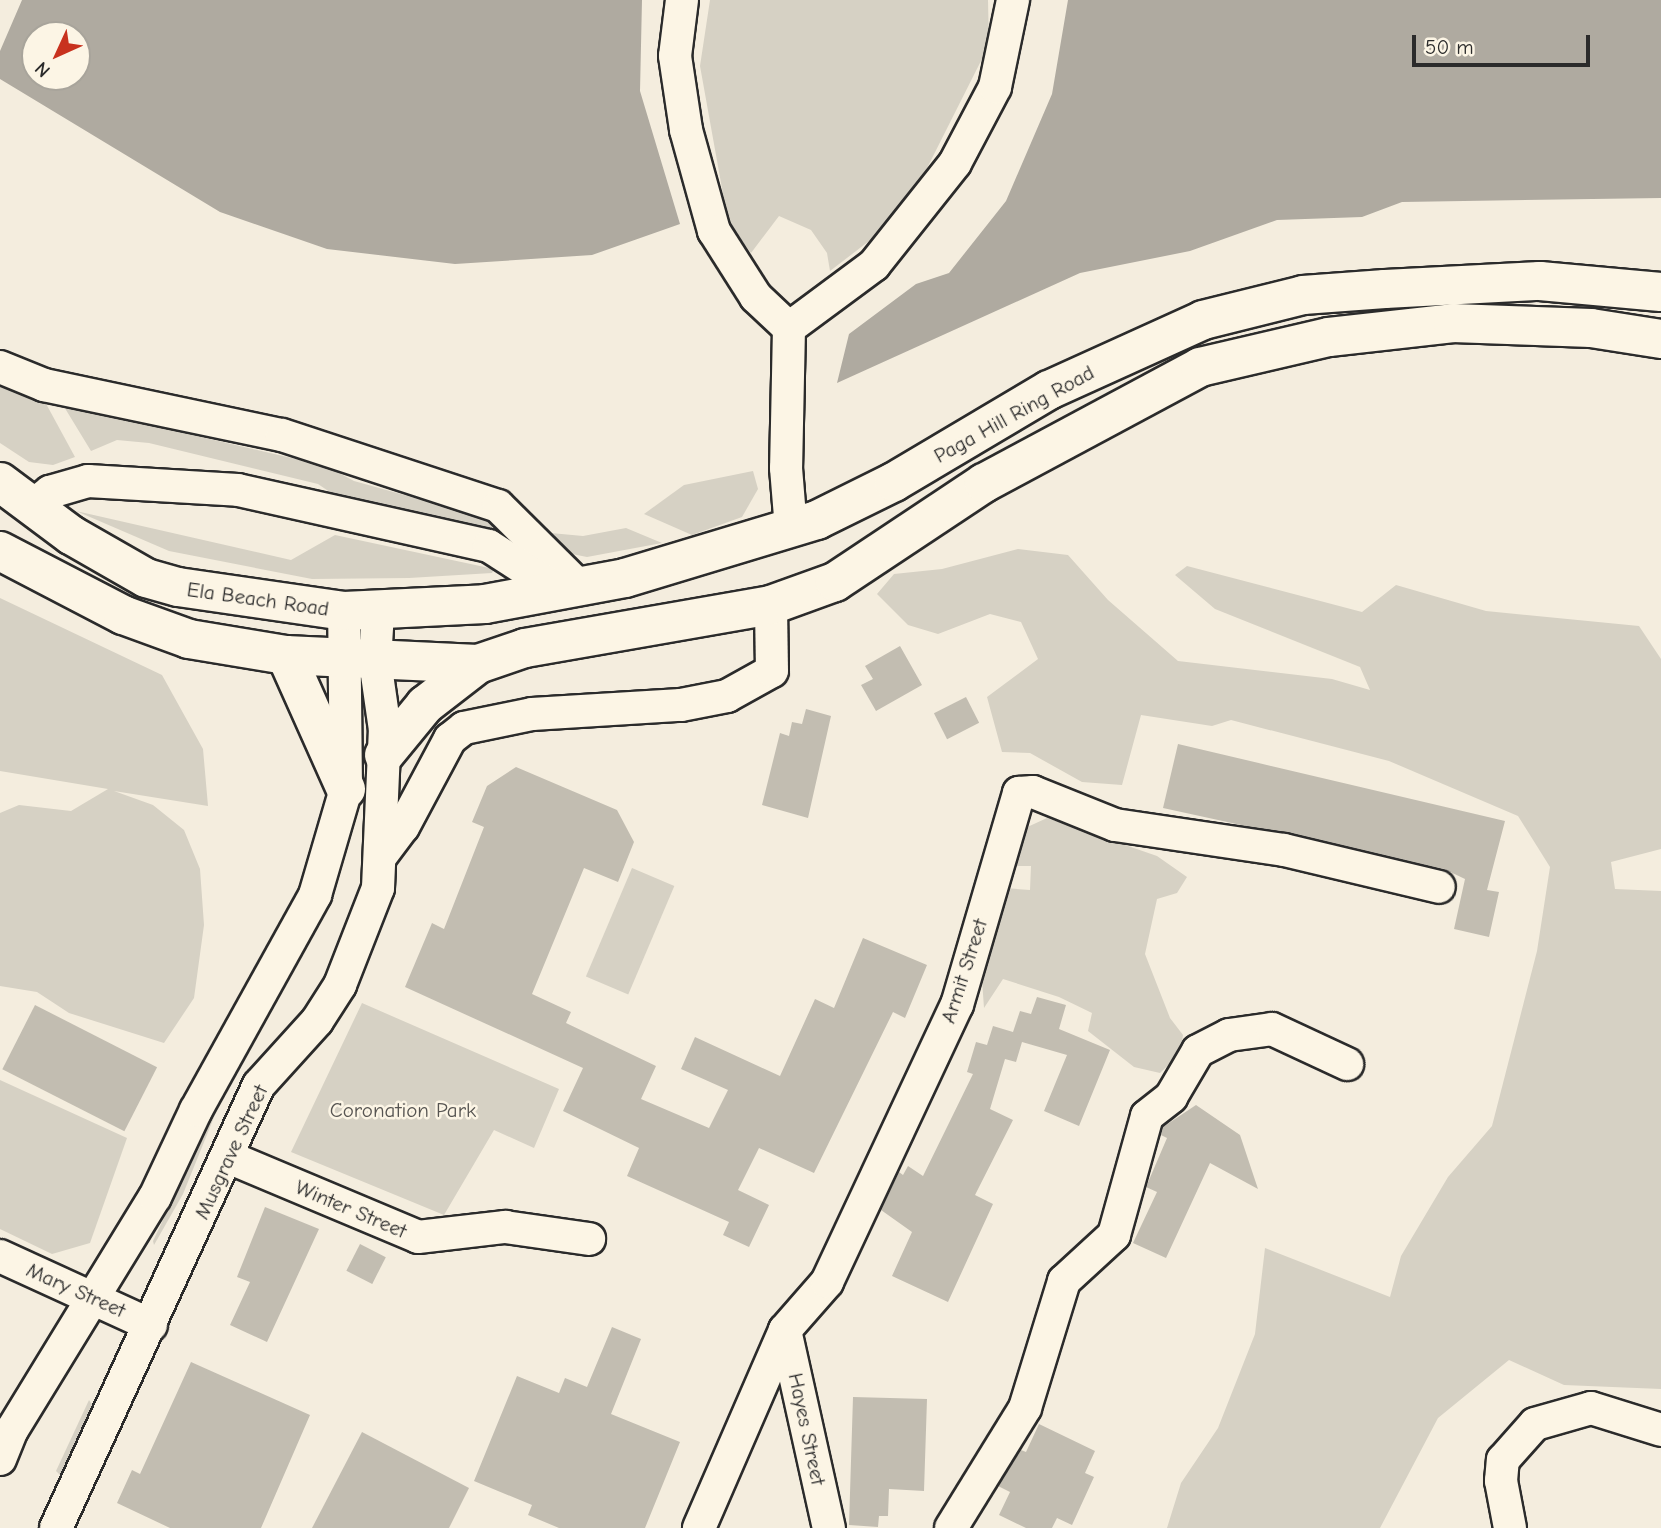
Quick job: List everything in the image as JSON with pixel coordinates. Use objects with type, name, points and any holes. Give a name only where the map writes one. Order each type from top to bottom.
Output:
[{"type":"highway","name":"Paga Hill Ring Road","points":[[361,611],[485,604],[570,589],[804,524],[894,482],[1049,390],[1203,320],[1303,295],[1540,281],[1661,292]]},
{"type":"highway","points":[[0,551],[149,626],[190,639],[286,655],[360,659],[491,659],[771,605],[835,582],[984,483],[1200,367],[1329,337],[1453,323],[1591,328],[1661,339]]},
{"type":"highway","name":"Ela Beach Road","points":[[0,482],[32,506],[146,578],[218,597],[361,611]]},
{"type":"highway","points":[[804,524],[835,582]]},
{"type":"highway","points":[[286,655],[346,789]]},
{"type":"highway","points":[[384,755],[425,705],[491,659]]},
{"type":"street","points":[[682,0],[675,56],[686,130],[714,231],[756,297],[789,328],[786,468],[804,524]]},
{"type":"street","points":[[789,328],[874,265],[956,163],[995,86],[1013,0]]},
{"type":"street","points":[[0,367],[44,384],[282,435],[498,506],[570,589]]},
{"type":"street","points":[[32,506],[50,492],[88,481],[238,490],[489,546],[570,589]]},
{"type":"street","points":[[380,857],[403,827],[450,739],[464,728],[532,714],[681,705],[727,696],[772,671],[771,605]]},
{"type":"street","name":"Musgrave Street","points":[[0,1459],[12,1430],[98,1297],[315,895],[346,789],[360,659],[361,611]]},
{"type":"street","name":"Musgrave Street","points":[[56,1528],[259,1085],[288,1049],[317,1021],[346,973],[378,888],[384,755],[360,659]]},
{"type":"street","name":"Armit Street","points":[[699,1528],[785,1330],[827,1282],[957,1005],[1019,793],[1033,792],[1115,825],[1284,850],[1439,887]]},
{"type":"street","points":[[247,1023],[288,1049]]},
{"type":"street","points":[[951,1528],[1025,1408],[1064,1281],[1114,1235],[1146,1116],[1171,1097],[1198,1051],[1229,1035],[1272,1029],[1347,1064]]},
{"type":"street","name":"Winter Street","points":[[240,1162],[418,1237],[505,1227],[589,1239]]},
{"type":"street","name":"Mary Street","points":[[0,1256],[98,1297],[151,1325]]},
{"type":"street","name":"Hayes Street","points":[[785,1330],[829,1528]]},
{"type":"street","points":[[1510,1528],[1501,1481],[1503,1460],[1535,1424],[1591,1408],[1661,1430]]},
{"type":"green space","points":[[710,0],[988,0],[989,45],[917,188],[899,218],[830,271],[827,253],[811,230],[779,216],[751,253],[728,222],[700,66]]},
{"type":"green space","points":[[0,379],[44,400],[75,457],[53,465],[29,462],[0,443]]},
{"type":"green space","points":[[63,405],[326,466],[354,481],[494,520],[508,532],[512,544],[349,505],[318,484],[149,443],[117,440],[91,451]]},
{"type":"green space","points":[[753,471],[758,489],[742,517],[692,535],[644,514],[684,485]]},
{"type":"green space","points":[[76,511],[291,560],[335,535],[494,569],[492,573],[409,578],[312,579],[169,551]]},
{"type":"green space","points":[[626,528],[662,543],[587,557],[547,549],[540,532],[583,536]]},
{"type":"green space","points":[[1018,549],[1068,555],[1108,600],[1178,661],[1332,679],[1370,690],[1360,667],[1215,609],[1175,575],[1187,566],[1362,612],[1396,585],[1486,611],[1639,626],[1661,659],[1661,849],[1611,862],[1615,889],[1661,891],[1661,1389],[1564,1385],[1509,1360],[1438,1418],[1380,1528],[1167,1528],[1181,1483],[1218,1428],[1255,1334],[1265,1248],[1390,1297],[1401,1256],[1448,1177],[1492,1126],[1537,951],[1550,867],[1518,816],[1389,761],[1231,720],[1212,726],[1141,715],[1122,785],[1082,782],[1030,753],[1002,752],[987,697],[1038,659],[1021,622],[990,614],[938,634],[908,625],[877,594],[894,574],[942,569]]},
{"type":"green space","points":[[0,598],[162,675],[203,749],[208,806],[114,791],[153,805],[184,830],[200,869],[204,925],[194,998],[164,1043],[69,1013],[37,992],[0,986],[0,813],[19,805],[71,811],[108,789],[0,771]]},
{"type":"green space","points":[[1047,818],[1157,856],[1187,877],[1177,893],[1157,899],[1145,954],[1170,1018],[1183,1035],[1180,1054],[1160,1073],[1134,1067],[1088,1031],[1092,1013],[1059,997],[1003,979],[984,1008],[981,966],[1005,888],[1030,890],[1031,866],[1002,866],[1023,829]]},
{"type":"green space","points":[[632,868],[674,886],[628,995],[586,977]]},
{"type":"green space","name":"Coronation Park","points":[[362,1003],[559,1089],[534,1148],[494,1130],[444,1215],[291,1152]]},
{"type":"green space","points":[[0,1080],[127,1138],[90,1243],[52,1254],[0,1229]]},
{"type":"green space","points":[[225,1090],[183,1194],[154,1245],[153,1241]]},
{"type":"green space","points":[[89,1400],[93,1406],[60,1475],[56,1471]]},
{"type":"shaded area","points":[[22,0],[642,0],[640,91],[680,224],[592,255],[455,264],[327,249],[220,212],[0,79],[0,51]]},
{"type":"shaded area","points":[[1068,0],[1661,0],[1661,198],[1402,202],[1362,217],[1277,220],[1190,251],[1080,273],[837,383],[849,334],[916,284],[949,273],[1006,201],[1052,94]]},
{"type":"building","points":[[900,646],[922,685],[876,711],[861,685],[873,679],[865,666]]},
{"type":"building","points":[[966,697],[979,723],[947,739],[934,713]]},
{"type":"building","points":[[806,709],[831,716],[808,818],[762,805],[780,733],[789,736],[792,722],[802,724]]},
{"type":"building","points":[[1178,744],[1505,821],[1487,890],[1499,892],[1489,937],[1454,929],[1465,879],[1444,869],[1163,808]]},
{"type":"building","points":[[516,767],[617,810],[634,842],[618,882],[584,868],[532,994],[571,1012],[566,1023],[656,1066],[641,1099],[709,1128],[728,1090],[681,1069],[695,1037],[780,1076],[815,999],[834,1008],[863,938],[927,965],[905,1018],[893,1012],[814,1173],[759,1148],[738,1190],[769,1205],[749,1247],[723,1235],[729,1222],[627,1176],[639,1148],[563,1111],[583,1068],[405,987],[432,923],[444,929],[484,827],[472,822],[487,786]]},
{"type":"building","points":[[1037,997],[1066,1005],[1059,1029],[1110,1050],[1079,1126],[1044,1111],[1067,1055],[1022,1042],[1016,1062],[1005,1059],[990,1109],[1013,1120],[975,1195],[993,1204],[948,1302],[892,1276],[912,1232],[881,1210],[899,1172],[903,1175],[908,1166],[923,1176],[973,1074],[967,1072],[976,1042],[987,1045],[993,1026],[1013,1032],[1020,1011],[1031,1014]]},
{"type":"building","points":[[35,1005],[157,1067],[124,1131],[2,1069]]},
{"type":"building","points":[[1196,1105],[1240,1135],[1258,1189],[1210,1163],[1166,1258],[1133,1243],[1157,1192],[1146,1187],[1167,1138],[1161,1135],[1163,1127]]},
{"type":"building","points":[[265,1207],[319,1229],[267,1342],[230,1325],[250,1282],[237,1277]]},
{"type":"building","points":[[360,1244],[386,1257],[372,1284],[346,1271]]},
{"type":"building","points":[[612,1327],[641,1339],[611,1414],[680,1442],[645,1528],[559,1528],[528,1515],[532,1505],[474,1481],[517,1376],[559,1393],[565,1378],[587,1387]]},
{"type":"building","points":[[191,1362],[310,1415],[261,1528],[170,1528],[117,1503],[132,1470],[140,1474]]},
{"type":"building","points":[[853,1397],[927,1399],[924,1491],[889,1489],[888,1516],[879,1516],[878,1527],[849,1525]]},
{"type":"building","points":[[1039,1424],[1095,1451],[1085,1473],[1094,1477],[1072,1525],[1057,1518],[1052,1528],[1026,1528],[999,1515],[1010,1492],[998,1486],[1021,1450],[1026,1452]]},
{"type":"building","points":[[362,1432],[469,1488],[449,1528],[312,1528]]}]
